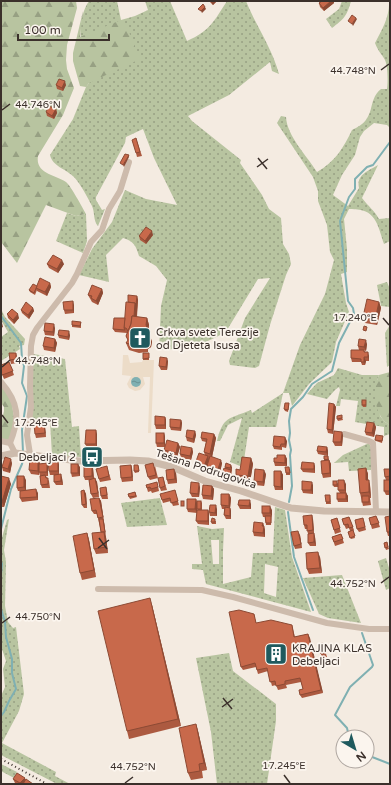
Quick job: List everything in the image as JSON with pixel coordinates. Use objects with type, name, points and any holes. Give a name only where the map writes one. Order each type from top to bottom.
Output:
[{"type":"street","points":[[23,453],[31,407],[30,386],[32,341],[37,328],[72,283],[91,242],[102,230],[110,209],[120,191],[129,162]]},
{"type":"street","points":[[1,382],[12,397],[17,417],[10,443]]},
{"type":"street","points":[[344,434],[373,443],[376,511]]},
{"type":"street","points":[[1,441],[10,443],[23,453]]},
{"type":"street","points":[[1,456],[23,453]]},
{"type":"street","name":"Tešana Podrugovića","points":[[23,453],[79,461],[130,460],[155,462],[172,467],[205,481],[241,491],[291,508],[324,511],[390,512]]},
{"type":"street","points":[[98,589],[202,590],[327,623],[369,629],[390,629]]},
{"type":"green space","points":[[1,1],[76,1],[77,8],[67,45],[66,60],[67,69],[74,88],[63,115],[38,156],[38,162],[40,167],[47,173],[68,184],[86,214],[76,216],[46,205],[17,263],[1,242]]},
{"type":"green space","points":[[89,1],[117,1],[121,20],[148,10],[145,1],[170,1],[187,41],[211,25],[227,1],[246,1],[268,46],[279,74],[272,71],[270,62],[229,95],[188,116],[192,121],[241,160],[240,163],[262,195],[269,209],[281,218],[283,244],[289,254],[291,264],[270,325],[259,366],[255,368],[230,365],[229,361],[245,318],[270,278],[258,279],[227,330],[220,335],[195,345],[177,349],[159,350],[161,306],[167,280],[156,266],[139,256],[136,247],[132,242],[123,238],[106,255],[109,282],[79,275],[92,249],[112,222],[125,190],[146,199],[177,205],[154,158],[143,129],[126,137],[125,143],[96,197],[96,200],[102,210],[105,209],[98,226],[95,222],[92,206],[79,183],[71,174],[57,165],[50,155],[73,119],[89,83],[81,41],[81,31],[84,10]]},
{"type":"green space","points":[[342,1],[351,1],[344,17],[332,28],[326,19],[339,9]]},
{"type":"green space","points":[[390,1],[390,125],[389,127],[387,125],[374,123],[364,131],[360,137],[355,155],[342,175],[333,195],[348,206],[359,188],[359,180],[361,177],[367,171],[378,165],[362,198],[379,219],[390,218],[390,241],[384,244],[377,223],[370,214],[358,209],[349,209],[344,219],[347,249],[347,272],[341,274],[349,312],[336,342],[332,362],[309,384],[292,406],[289,393],[283,393],[300,345],[325,294],[334,260],[330,252],[327,225],[318,201],[318,191],[313,177],[277,123],[281,116],[286,117],[287,124],[294,139],[317,172],[334,159],[346,142],[352,130],[360,126],[369,115],[377,94],[381,89],[387,89],[388,74],[386,63],[375,43],[385,23]]},
{"type":"green space","points":[[83,11],[80,37],[121,20],[127,27],[140,59],[89,83],[86,87],[80,86],[73,61],[73,53]]},
{"type":"green space","points":[[67,213],[76,216],[86,214],[87,241],[83,253],[56,241]]},
{"type":"green space","points":[[387,282],[390,289],[390,307],[381,306],[377,285]]},
{"type":"green space","points":[[1,309],[5,317],[25,339],[24,345],[19,346],[20,349],[1,361],[1,337],[8,332],[1,320]]},
{"type":"green space","points":[[390,325],[390,365],[387,367],[385,333]]},
{"type":"green space","points":[[33,354],[65,359],[72,427],[79,426],[81,457],[52,455],[50,422],[32,422]]},
{"type":"green space","points":[[338,368],[362,375],[379,375],[377,380],[380,416],[390,425],[390,434],[384,436],[384,427],[355,422],[358,401],[341,399],[340,406],[336,406],[340,390],[339,387],[327,399],[307,394],[317,383],[334,375]]},
{"type":"green space","points":[[390,372],[390,425],[381,416],[378,410],[375,395],[379,375]]},
{"type":"green space","points":[[1,384],[11,399],[15,423],[9,440],[1,439],[1,424],[4,407],[1,403]]},
{"type":"green space","points":[[283,393],[276,427],[249,427],[244,460],[240,466],[230,462],[242,418],[228,425],[220,441],[217,441],[219,433],[225,423],[232,417],[251,410],[252,413]]},
{"type":"green space","points":[[369,443],[371,447],[371,470],[349,471],[348,462],[334,463],[343,455]]},
{"type":"green space","points":[[160,498],[167,525],[127,527],[121,503]]},
{"type":"green space","points":[[275,507],[285,510],[292,557],[311,612],[206,584],[203,570],[192,569],[192,564],[202,564],[197,526],[212,529],[224,528],[223,584],[251,577],[253,553],[273,553]],"holes":[[[211,540],[219,540],[219,564],[213,564]],[[265,564],[278,567],[276,597],[264,593]]]},
{"type":"green space","points":[[9,519],[4,550],[6,562],[5,606],[8,622],[13,628],[16,627],[24,694],[19,711],[2,743],[56,772],[55,776],[70,784],[57,784],[1,755],[1,696],[5,687],[3,669],[6,661],[1,646],[1,541],[7,520]]},
{"type":"green space","points":[[386,558],[390,571],[390,588],[386,590],[378,561]]},
{"type":"green space","points":[[342,575],[361,623],[328,618],[319,614],[303,578]]},
{"type":"green space","points":[[229,653],[233,671],[276,704],[276,721],[267,784],[217,784],[211,732],[196,658]]},
{"type":"green space","points":[[1,764],[17,772],[14,778],[1,771]]},
{"type":"shaded area","points":[[123,355],[128,355],[130,363],[142,362],[143,360],[154,360],[151,433],[148,433],[150,377],[143,377],[145,384],[140,390],[135,391],[129,388],[127,384],[131,376],[122,375]]},
{"type":"water","points":[[134,377],[138,377],[140,378],[140,386],[134,387],[131,384],[131,380]]},
{"type":"building","points":[[322,1],[331,1],[323,8],[319,3]]},
{"type":"building","points":[[203,4],[205,7],[201,11],[198,9]]},
{"type":"building","points":[[352,15],[356,18],[352,24],[348,21]]},
{"type":"building","points":[[59,79],[65,81],[62,88],[56,85]]},
{"type":"building","points":[[49,106],[56,109],[52,116],[46,112]]},
{"type":"building","points":[[136,138],[140,152],[136,153],[132,140]]},
{"type":"building","points":[[125,154],[129,155],[123,165],[120,163]]},
{"type":"building","points":[[146,227],[152,231],[145,241],[139,236]]},
{"type":"building","points":[[53,255],[62,260],[57,269],[47,264]]},
{"type":"building","points":[[40,278],[50,283],[45,292],[36,288]]},
{"type":"building","points":[[33,284],[37,286],[34,293],[29,290]]},
{"type":"building","points":[[92,285],[102,289],[96,301],[91,298],[92,296],[88,295]]},
{"type":"building","points":[[128,295],[137,296],[136,304],[128,302]]},
{"type":"building","points":[[367,299],[379,302],[375,320],[363,317]]},
{"type":"building","points":[[73,301],[73,310],[64,310],[63,302]]},
{"type":"building","points":[[26,302],[33,308],[28,315],[21,310]]},
{"type":"building","points":[[126,302],[135,303],[134,316],[132,316],[128,331],[124,328]]},
{"type":"building","points":[[12,309],[18,314],[13,320],[7,314]]},
{"type":"building","name":"Crkva svete Terezije od Djeteta Isusa","points":[[132,316],[147,318],[146,325],[150,335],[148,340],[145,342],[146,345],[136,346],[126,343],[128,340],[126,336],[131,324]]},
{"type":"building","points":[[114,318],[125,318],[125,330],[113,329]]},
{"type":"building","points":[[72,321],[81,322],[80,326],[72,325]]},
{"type":"building","points":[[45,323],[54,324],[53,332],[44,331]]},
{"type":"building","points":[[364,326],[367,327],[366,331],[363,330]]},
{"type":"building","points":[[59,330],[69,331],[68,337],[58,335]]},
{"type":"building","points":[[45,337],[55,339],[54,348],[43,346]]},
{"type":"building","points":[[359,339],[366,340],[364,347],[358,346]]},
{"type":"building","points":[[351,350],[364,350],[364,352],[368,352],[368,357],[364,357],[364,362],[361,362],[361,359],[351,358]]},
{"type":"building","points":[[9,353],[16,353],[16,359],[10,360]]},
{"type":"building","points":[[143,353],[149,353],[149,358],[143,359]]},
{"type":"building","points":[[160,357],[167,358],[166,367],[159,366]]},
{"type":"building","points":[[9,362],[13,371],[2,375],[1,365]]},
{"type":"building","points":[[362,400],[366,400],[366,405],[362,405]]},
{"type":"building","points":[[285,403],[289,403],[288,410],[284,409]]},
{"type":"building","points":[[329,403],[334,404],[332,430],[327,429]]},
{"type":"building","points":[[342,415],[342,418],[337,419],[337,416]]},
{"type":"building","points":[[155,416],[165,417],[165,425],[155,425]]},
{"type":"building","points":[[170,419],[181,420],[180,428],[170,427]]},
{"type":"building","points":[[367,422],[374,423],[372,433],[365,432]]},
{"type":"building","points":[[44,423],[45,433],[35,434],[34,424]]},
{"type":"building","points":[[86,430],[96,430],[96,444],[85,444]]},
{"type":"building","points":[[187,430],[195,431],[193,439],[186,437]]},
{"type":"building","points":[[334,431],[342,432],[341,442],[333,442]]},
{"type":"building","points":[[202,432],[214,434],[210,454],[204,452],[207,439],[201,438]]},
{"type":"building","points":[[156,433],[164,433],[164,443],[156,443]]},
{"type":"building","points":[[376,435],[383,436],[382,441],[375,440]]},
{"type":"building","points":[[274,436],[285,437],[285,444],[281,444],[280,447],[273,446]]},
{"type":"building","points":[[167,440],[178,443],[176,453],[164,450]]},
{"type":"building","points":[[181,446],[192,448],[190,456],[180,454]]},
{"type":"building","points":[[318,446],[327,447],[326,452],[317,451]]},
{"type":"building","points":[[199,453],[208,456],[204,466],[195,464]]},
{"type":"building","points":[[277,455],[285,455],[285,463],[274,462],[274,458],[277,458]]},
{"type":"building","points":[[210,456],[221,460],[218,469],[207,466]]},
{"type":"building","points":[[324,456],[328,456],[328,460],[324,459]]},
{"type":"building","points":[[5,457],[11,459],[8,469],[2,467]]},
{"type":"building","points":[[242,457],[251,458],[248,476],[236,475],[236,469],[240,470]]},
{"type":"building","points":[[30,459],[38,460],[38,471],[29,470]]},
{"type":"building","points":[[329,460],[330,473],[322,474],[321,461]]},
{"type":"building","points":[[48,462],[58,462],[58,471],[49,471]]},
{"type":"building","points":[[302,462],[314,463],[314,469],[301,469]]},
{"type":"building","points":[[47,463],[47,472],[39,472],[39,464]]},
{"type":"building","points":[[153,463],[156,475],[148,477],[145,465]]},
{"type":"building","points":[[226,463],[231,465],[230,468],[225,467]]},
{"type":"building","points":[[71,464],[78,464],[78,473],[71,473]]},
{"type":"building","points":[[84,465],[92,465],[92,476],[84,477]]},
{"type":"building","points":[[131,465],[132,477],[121,478],[120,466]]},
{"type":"building","points":[[134,465],[138,465],[139,471],[134,471]]},
{"type":"building","points":[[107,466],[109,476],[99,479],[96,469]]},
{"type":"building","points":[[285,467],[289,467],[290,473],[286,473]]},
{"type":"building","points":[[224,468],[231,470],[230,474],[223,472]]},
{"type":"building","points":[[366,468],[366,480],[369,480],[369,492],[360,493],[358,469]]},
{"type":"building","points":[[174,469],[175,479],[167,480],[166,470]]},
{"type":"building","points":[[255,469],[264,470],[263,482],[254,481]]},
{"type":"building","points":[[384,469],[390,469],[390,476],[385,477]]},
{"type":"building","points":[[274,471],[281,471],[281,487],[274,486]]},
{"type":"building","points":[[61,474],[61,481],[54,482],[54,475]]},
{"type":"building","points":[[45,475],[46,478],[48,478],[48,484],[41,485],[40,476]]},
{"type":"building","points":[[1,476],[9,478],[2,502],[1,502]]},
{"type":"building","points":[[17,476],[24,476],[24,487],[17,488]]},
{"type":"building","points":[[163,477],[165,486],[160,488],[158,478]]},
{"type":"building","points":[[95,478],[98,493],[91,494],[89,480]]},
{"type":"building","points":[[338,480],[344,480],[345,490],[338,490]]},
{"type":"building","points":[[384,480],[390,480],[390,491],[384,491]]},
{"type":"building","points":[[302,481],[312,482],[311,490],[302,490]]},
{"type":"building","points":[[333,481],[337,481],[337,485],[333,485]]},
{"type":"building","points":[[157,482],[158,487],[151,489],[150,487],[147,488],[146,485]]},
{"type":"building","points":[[191,482],[199,483],[198,494],[190,493]]},
{"type":"building","points":[[203,485],[212,486],[211,496],[202,495]]},
{"type":"building","points":[[106,487],[107,495],[101,496],[100,488]]},
{"type":"building","points":[[36,489],[37,497],[20,498],[20,491]]},
{"type":"building","points":[[84,490],[86,504],[82,505],[81,491]]},
{"type":"building","points":[[175,490],[178,501],[171,503],[170,498],[162,500],[160,494]]},
{"type":"building","points":[[135,492],[136,496],[129,497],[128,494]]},
{"type":"building","points":[[337,493],[346,493],[346,499],[337,499]]},
{"type":"building","points":[[221,494],[229,494],[229,506],[221,505]]},
{"type":"building","points":[[325,495],[330,495],[330,502],[326,502]]},
{"type":"building","points":[[362,496],[369,496],[369,502],[362,502]]},
{"type":"building","points":[[99,498],[103,517],[98,518],[96,510],[92,511],[90,499]]},
{"type":"building","points":[[187,499],[196,499],[195,509],[187,509]]},
{"type":"building","points":[[239,500],[250,500],[249,506],[238,505]]},
{"type":"building","points":[[181,501],[184,501],[184,506],[181,506]]},
{"type":"building","points":[[197,501],[201,501],[201,509],[197,509]]},
{"type":"building","points":[[210,505],[216,505],[215,513],[209,512]]},
{"type":"building","points":[[262,506],[270,506],[270,513],[262,513]]},
{"type":"building","points":[[225,507],[230,508],[230,516],[224,515]]},
{"type":"building","points":[[197,510],[208,510],[208,521],[196,521]]},
{"type":"building","points":[[312,515],[313,530],[307,531],[307,525],[304,525],[303,516]]},
{"type":"building","points":[[265,516],[271,516],[271,523],[266,523]]},
{"type":"building","points":[[376,516],[379,523],[371,525],[369,518]]},
{"type":"building","points":[[390,516],[390,532],[387,532],[385,517]]},
{"type":"building","points":[[349,517],[353,527],[349,528],[348,524],[344,525],[342,519]]},
{"type":"building","points":[[212,518],[215,519],[215,522],[211,522]]},
{"type":"building","points":[[337,518],[340,528],[334,530],[331,520]]},
{"type":"building","points":[[363,518],[365,527],[357,529],[355,520]]},
{"type":"building","points":[[99,519],[103,519],[105,532],[101,532]]},
{"type":"building","points":[[254,522],[263,523],[263,533],[253,532]]},
{"type":"building","points":[[353,530],[355,536],[350,538],[348,532]]},
{"type":"building","points":[[298,531],[301,544],[294,546],[291,532]]},
{"type":"building","points":[[104,532],[106,547],[94,549],[92,533]]},
{"type":"building","points":[[87,533],[94,570],[80,573],[73,536]]},
{"type":"building","points":[[314,533],[314,542],[308,543],[308,534]]},
{"type":"building","points":[[341,534],[343,539],[334,542],[332,537]]},
{"type":"building","points":[[387,542],[388,547],[385,548],[384,543]]},
{"type":"building","points":[[318,552],[320,568],[307,569],[306,553]]},
{"type":"building","points":[[150,598],[178,719],[127,731],[98,611]]},
{"type":"building","name":"KRAJINA KLAS Debeljaci","points":[[239,610],[254,614],[256,623],[271,620],[292,625],[294,637],[308,634],[321,690],[300,695],[299,690],[303,689],[300,678],[285,681],[285,684],[276,686],[275,681],[270,682],[267,668],[257,670],[255,663],[241,667],[229,612]]},
{"type":"building","points":[[323,643],[325,653],[321,654],[318,644]]},
{"type":"building","points":[[196,724],[204,763],[199,764],[200,771],[188,773],[179,728]]},
{"type":"building","points":[[17,773],[25,778],[20,783],[13,779]]},
{"type":"building","points":[[26,779],[33,784],[23,784]]},
{"type":"waterway","points":[[289,502],[292,486],[291,450],[289,440],[289,421],[291,409],[303,397],[312,384],[332,371],[339,343],[354,314],[353,308],[348,301],[340,221],[349,197],[355,189],[355,179],[367,167],[373,165],[390,142]]},
{"type":"waterway","points":[[1,316],[21,343],[24,366],[22,383],[27,396],[22,430],[23,452]]},
{"type":"waterway","points":[[1,529],[11,489],[24,456]]},
{"type":"waterway","points":[[288,512],[294,557],[313,610]]},
{"type":"waterway","points":[[1,562],[1,574]]},
{"type":"waterway","points":[[1,609],[12,659],[12,673],[16,689],[1,716]]},
{"type":"waterway","points":[[347,729],[335,715],[350,687],[373,665],[362,633]]},
{"type":"waterway","points":[[375,758],[390,764]]},
{"type":"railway","points":[[1,759],[47,784]]},
{"type":"place","name":"Crkva svete Terezije od Djeteta Isusa","points":[[140,338]]},
{"type":"place","name":"Debeljaci 2","points":[[92,457]]},
{"type":"place","name":"KRAJINA KLAS Debeljaci","points":[[276,654]]}]
